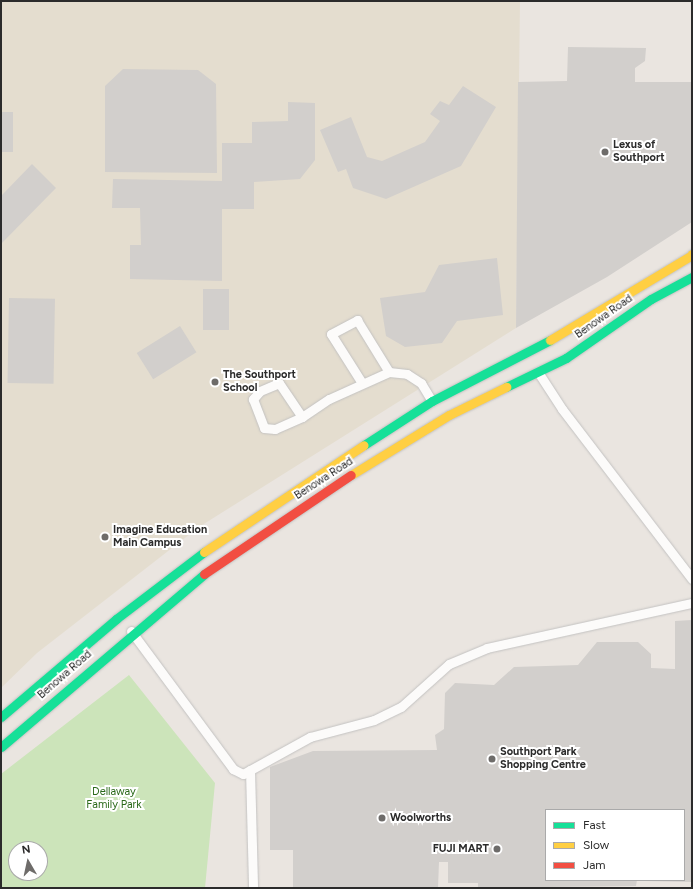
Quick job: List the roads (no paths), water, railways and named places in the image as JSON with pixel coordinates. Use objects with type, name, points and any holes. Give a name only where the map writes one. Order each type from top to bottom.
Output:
[{"type":"main road","name":"Benowa Road","points":[[1,717],[118,618],[226,535],[432,401],[582,323],[692,255]]},
{"type":"main road","name":"Benowa Road","points":[[1,747],[132,632],[226,557],[384,454],[449,415],[566,358],[651,299],[692,278]]},
{"type":"lane","points":[[362,383],[331,334],[357,320],[389,372]]},
{"type":"lane","points":[[302,417],[280,383],[253,399],[264,428],[275,429],[302,417],[362,383],[389,372],[406,374],[421,382],[432,401]]},
{"type":"lane","points":[[538,372],[562,409],[692,579]]},
{"type":"lane","points":[[118,618],[132,632],[232,770],[243,774],[310,737],[374,720],[401,707],[449,664],[487,648],[692,603]]},
{"type":"lane","points":[[250,770],[253,888]]},
{"type":"place","name":"Lexus of Southport","points":[[605,152]]},
{"type":"place","name":"The Southport School","points":[[215,382]]},
{"type":"place","name":"Imagine Education Main Campus","points":[[105,537]]},
{"type":"place","name":"Southport Park Shopping Centre","points":[[492,759]]},
{"type":"place","name":"Woolworths","points":[[382,818]]},
{"type":"place","name":"FUJI MART","points":[[497,849]]},
{"type":"park label","name":"Dellaway Family Park","points":[[114,799]]}]
